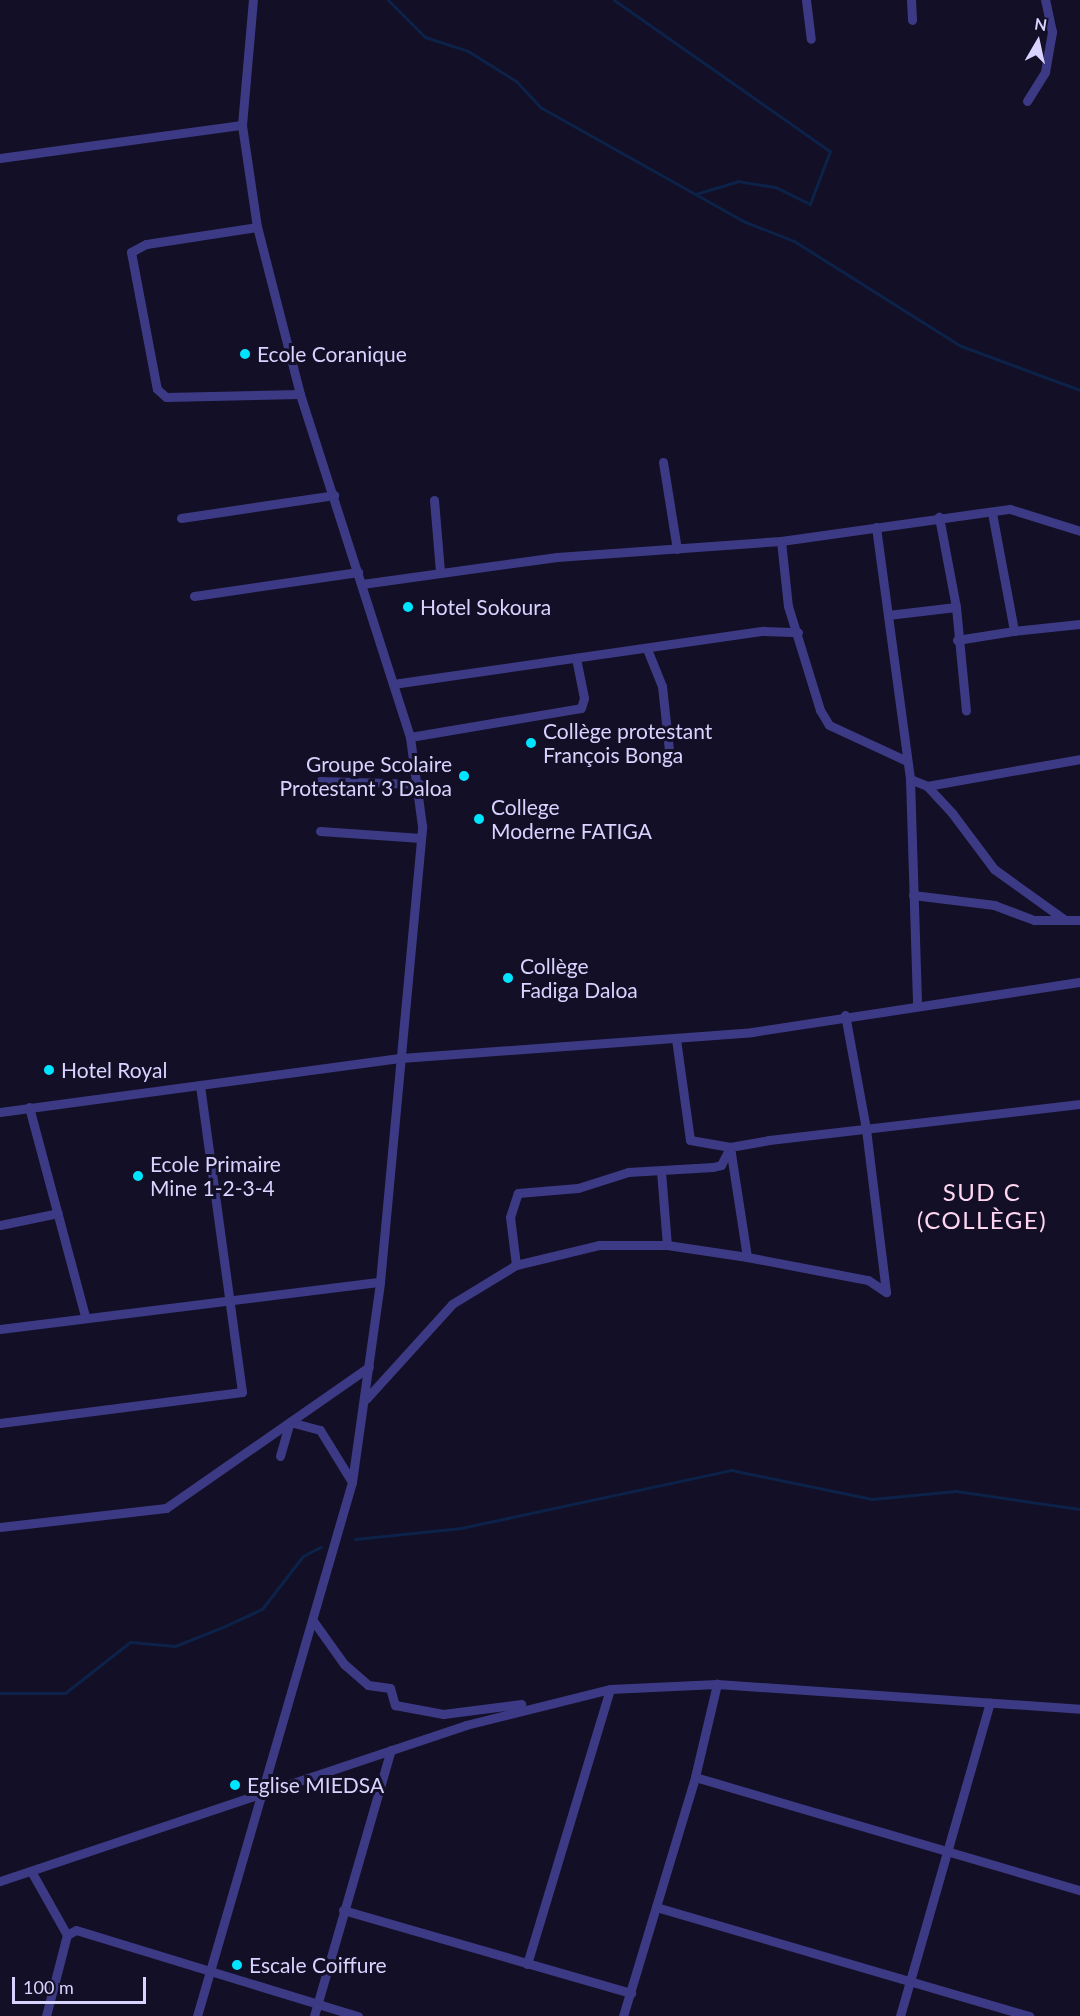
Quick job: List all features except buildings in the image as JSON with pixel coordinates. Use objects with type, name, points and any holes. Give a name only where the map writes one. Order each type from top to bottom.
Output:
[{"type":"street","points":[[197,2016],[314,1622],[352,1482],[366,1399],[380,1282],[421,838],[420,784],[410,737],[300,394],[257,227],[242,125],[253,0]]},
{"type":"street","points":[[806,0],[811,39]]},
{"type":"street","points":[[911,0],[912,20]]},
{"type":"street","points":[[1027,101],[1045,72],[1049,52],[1052,32],[1045,0]]},
{"type":"street","points":[[0,158],[242,125]]},
{"type":"street","points":[[257,227],[146,244],[131,252],[157,389],[166,397],[300,394]]},
{"type":"street","points":[[663,462],[677,549]]},
{"type":"street","points":[[181,518],[334,495]]},
{"type":"street","points":[[434,500],[440,572]]},
{"type":"street","points":[[362,584],[440,572],[781,541],[939,517],[992,513],[1026,511],[1080,531]]},
{"type":"street","points":[[992,513],[1014,631]]},
{"type":"street","points":[[939,517],[956,607],[957,640],[966,711]]},
{"type":"street","points":[[876,527],[910,779],[917,1004]]},
{"type":"street","points":[[781,541],[788,606],[798,632],[814,699],[829,725],[907,761]]},
{"type":"street","points":[[194,596],[358,572]]},
{"type":"street","points":[[888,615],[956,607]]},
{"type":"street","points":[[957,640],[1080,624]]},
{"type":"street","points":[[393,684],[647,650],[763,631],[798,632]]},
{"type":"street","points":[[647,650],[662,686],[670,760]]},
{"type":"street","points":[[410,737],[581,708],[584,698],[576,658]]},
{"type":"street","points":[[927,786],[1080,759]]},
{"type":"street","points":[[910,779],[927,786],[994,869],[1065,920]]},
{"type":"street","points":[[320,781],[420,784]]},
{"type":"street","points":[[320,831],[421,838]]},
{"type":"street","points":[[913,895],[1065,920],[1080,920]]},
{"type":"street","points":[[0,1112],[401,1058],[676,1039],[1080,982]]},
{"type":"street","points":[[366,1399],[434,1319],[516,1265],[599,1245],[667,1245],[747,1257],[868,1280],[886,1292],[866,1129],[845,1015]]},
{"type":"street","points":[[676,1039],[690,1140],[713,1148],[1080,1104]]},
{"type":"street","points":[[0,1423],[242,1392],[200,1085]]},
{"type":"street","points":[[29,1107],[85,1316]]},
{"type":"street","points":[[516,1265],[510,1216],[518,1193],[578,1188],[628,1172],[721,1165],[730,1147]]},
{"type":"street","points":[[730,1147],[747,1257]]},
{"type":"street","points":[[661,1171],[667,1245]]},
{"type":"street","points":[[0,1225],[58,1213]]},
{"type":"street","points":[[0,1329],[85,1316],[380,1282]]},
{"type":"street","points":[[0,1527],[166,1508],[369,1367]]},
{"type":"street","points":[[280,1456],[290,1422],[320,1430],[352,1482]]},
{"type":"street","points":[[314,1622],[344,1664],[369,1684],[390,1688],[397,1706],[443,1714],[610,1689],[717,1684],[1080,1709]]},
{"type":"street","points":[[623,2016],[695,1777],[717,1684]]},
{"type":"street","points":[[527,1964],[610,1689]]},
{"type":"street","points":[[0,1881],[264,1791],[561,1698]]},
{"type":"street","points":[[900,2016],[990,1702]]},
{"type":"street","points":[[315,2016],[316,2003],[391,1750]]},
{"type":"street","points":[[695,1777],[1080,1890]]},
{"type":"street","points":[[31,1871],[67,1935],[46,2016]]},
{"type":"street","points":[[656,1907],[1029,2016]]},
{"type":"street","points":[[343,1910],[630,1993]]},
{"type":"street","points":[[67,1935],[80,1930],[209,1973],[358,2016]]},
{"type":"waterway","points":[[388,0],[425,37],[468,51],[516,81],[540,107],[743,221],[794,241],[961,346],[1080,390]]},
{"type":"waterway","points":[[614,0],[830,151],[810,204],[775,187],[739,181],[695,194]]},
{"type":"waterway","points":[[355,1539],[461,1528],[731,1470],[872,1499],[956,1491],[1080,1509]]},
{"type":"waterway","points":[[0,1693],[65,1693],[130,1642],[175,1646],[223,1627],[262,1609],[303,1556],[321,1547]]},
{"type":"place","name":"Ecole Coranique","points":[[245,354]]},
{"type":"place","name":"Hotel Sokoura","points":[[408,607]]},
{"type":"place","name":"Collège protestant François Bonga","points":[[531,743]]},
{"type":"place","name":"Groupe Scolaire Protestant 3 Daloa","points":[[464,776]]},
{"type":"place","name":"College Moderne FATIGA","points":[[479,819]]},
{"type":"place","name":"Collège Fadiga Daloa","points":[[508,978]]},
{"type":"place","name":"Hotel Royal","points":[[49,1070]]},
{"type":"place","name":"Ecole Primaire Mine 1-2-3-4","points":[[138,1176]]},
{"type":"place","name":"Eglise MIEDSA","points":[[235,1785]]},
{"type":"place","name":"Escale Coiffure","points":[[237,1965]]},
{"type":"district","name":"SUD C (COLLÈGE)","points":[[982,1206]]}]
